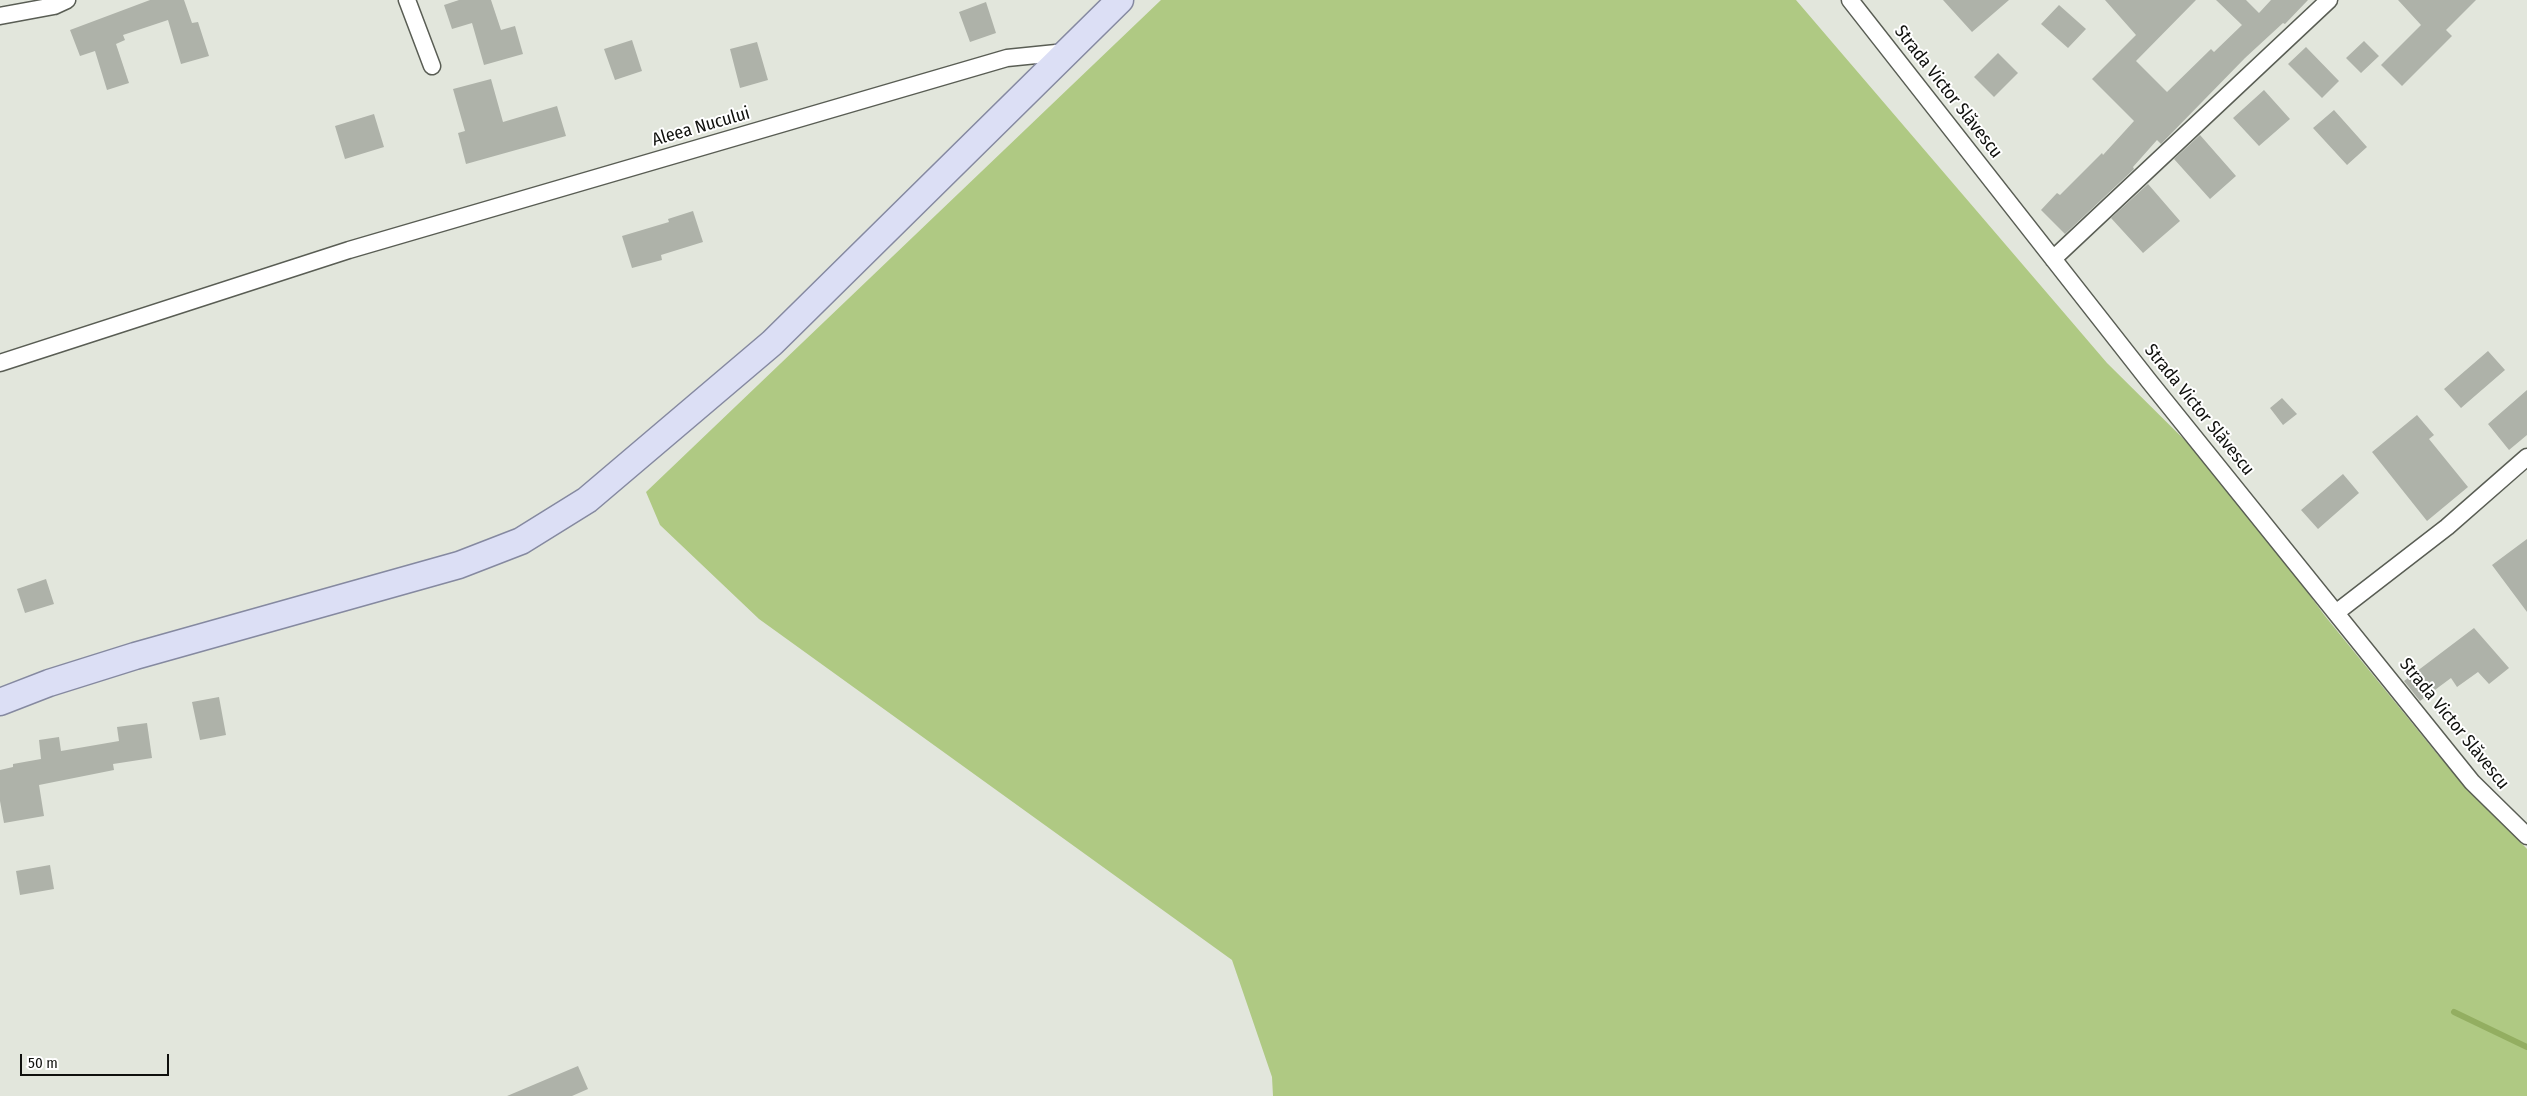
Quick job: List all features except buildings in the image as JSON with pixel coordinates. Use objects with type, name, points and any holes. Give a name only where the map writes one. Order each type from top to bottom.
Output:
[{"type":"main road","points":[[0,702],[49,683],[135,656],[459,565],[521,541],[587,500],[772,343],[1120,0]]},
{"type":"street","points":[[0,16],[54,6],[68,0]]},
{"type":"street","points":[[407,0],[432,66]]},
{"type":"street","name":"Strada Victor Slăvescu","points":[[1850,0],[2053,259],[2472,782],[2527,836]]},
{"type":"street","points":[[2053,259],[2329,0]]},
{"type":"street","name":"Aleea Nucului","points":[[0,363],[349,250],[1007,58],[1066,52]]},
{"type":"street","points":[[2337,612],[2447,527],[2527,457]]},
{"type":"green space","points":[[1161,0],[1796,0],[2107,363],[2225,480],[2325,616],[2438,755],[2527,849],[2527,1096],[1273,1096],[1272,1077],[1232,960],[759,619],[660,525],[646,492]]},
{"type":"waterway","points":[[2454,1012],[2527,1047]]}]
